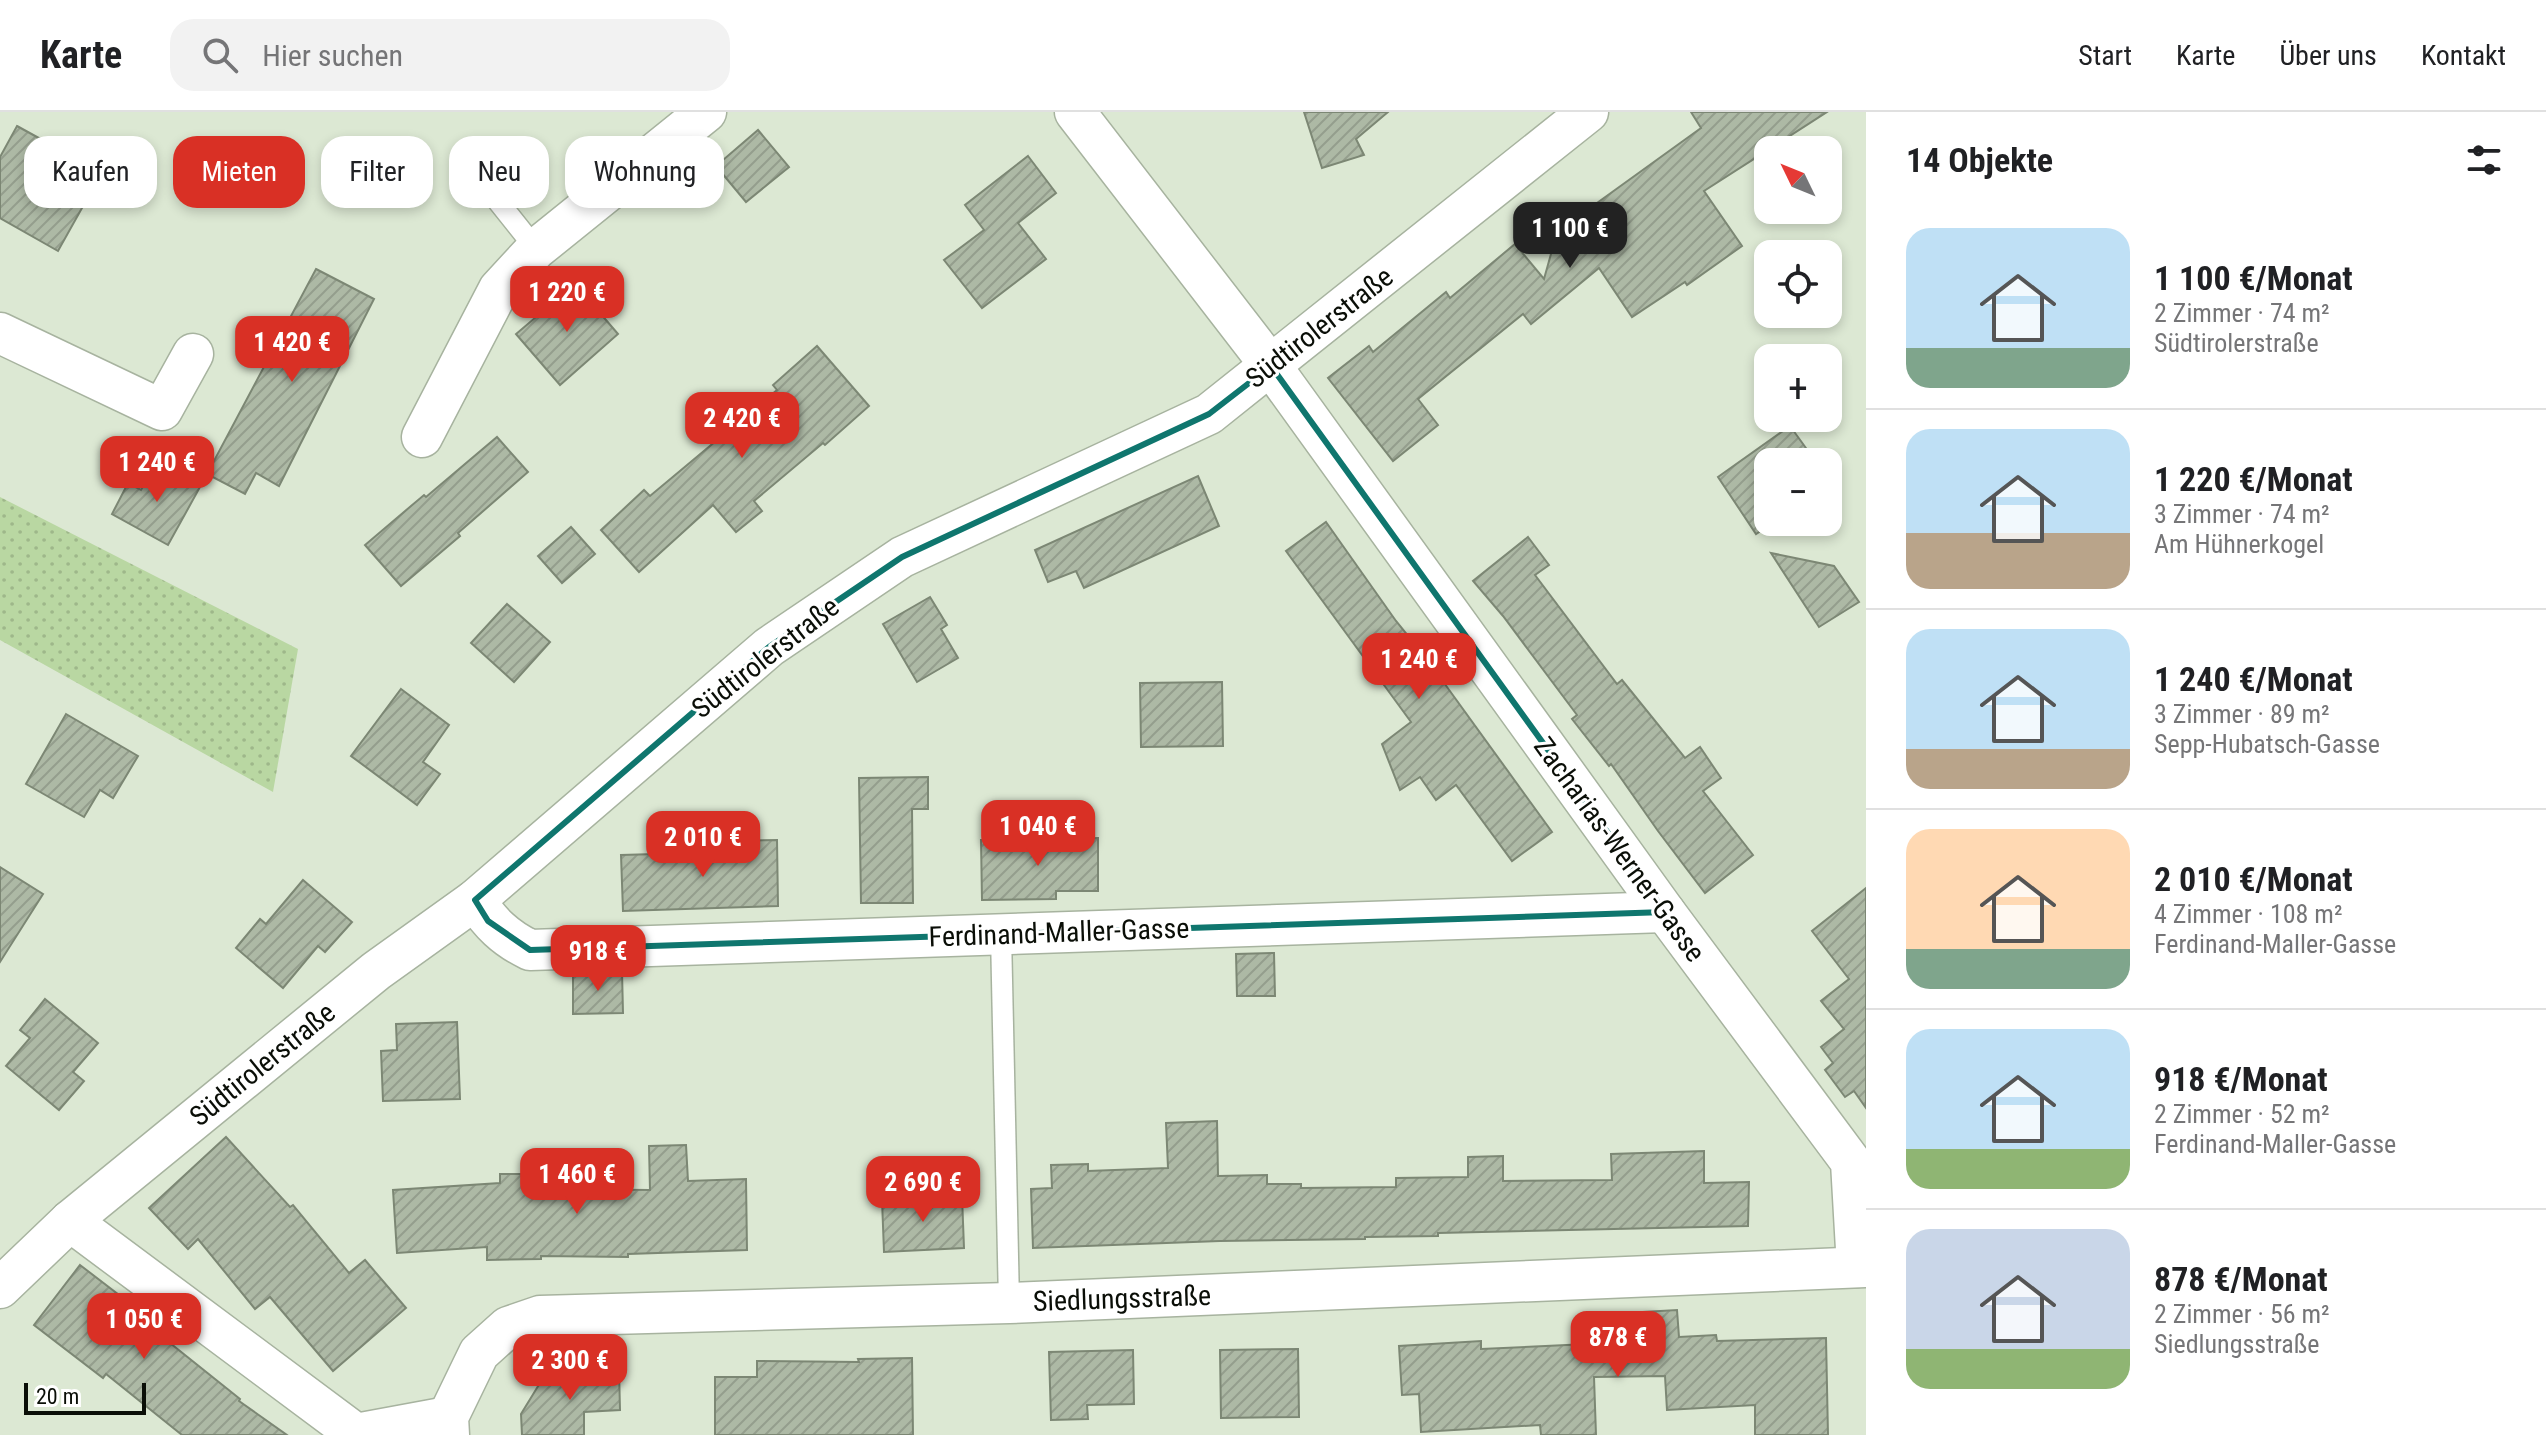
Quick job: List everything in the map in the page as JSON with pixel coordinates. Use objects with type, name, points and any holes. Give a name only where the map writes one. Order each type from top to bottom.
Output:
[{"type":"street","points":[[422,437],[499,289],[536,249],[706,112]]},
{"type":"street","name":"Zacharias-Werner-Gasse","points":[[1075,112],[1271,366],[1665,912],[1858,1156],[1862,1267]]},
{"type":"street","name":"Südtirolerstraße","points":[[0,1288],[70,1221],[376,971],[475,900],[769,647],[902,557],[1209,414],[1588,112]]},
{"type":"street","points":[[0,333],[162,410],[193,354]]},
{"type":"street","name":"Ferdinand-Maller-Gasse","points":[[475,900],[488,921],[509,940],[530,950],[1665,912]]},
{"type":"street","points":[[70,1221],[356,1434],[448,1426]]},
{"type":"street","name":"Siedlungsstraße","points":[[448,1426],[479,1353],[508,1327],[540,1316],[1009,1303],[1862,1267]]},
{"type":"lane","points":[[503,208],[536,249]]},
{"type":"lane","points":[[1001,934],[1009,1303]]},
{"type":"highlighted area","points":[[1271,366],[1665,912],[530,950],[488,921],[475,900],[769,647],[902,557],[1209,414]]},
{"type":"green space","points":[[0,497],[298,649],[273,792],[0,640]]},
{"type":"building","points":[[1304,112],[1388,112],[1356,139],[1364,155],[1322,168]]},
{"type":"building","points":[[1691,112],[1827,112],[1790,136],[1754,136],[1754,159],[1704,191],[1742,246],[1687,285],[1685,282],[1632,317],[1599,268],[1531,324],[1523,314],[1418,399],[1438,425],[1393,461],[1328,378],[1369,346],[1373,352],[1446,292],[1450,298],[1515,244],[1544,279],[1565,204],[1590,208],[1701,128]]},
{"type":"building","points":[[17,126],[35,136],[24,136],[24,208],[82,208],[58,251],[0,218],[0,157]]},
{"type":"building","points":[[758,130],[789,167],[746,202],[724,176],[724,159]]},
{"type":"building","points":[[1028,156],[1056,193],[1018,223],[1046,259],[982,308],[944,260],[984,230],[965,205]]},
{"type":"building","points":[[316,269],[374,299],[279,486],[256,473],[245,494],[207,474]]},
{"type":"building","points":[[575,284],[618,334],[560,385],[516,334]]},
{"type":"building","points":[[817,346],[869,406],[754,501],[762,511],[736,532],[713,505],[639,572],[601,530],[644,490],[650,496],[777,390],[773,385]]},
{"type":"building","points":[[1782,432],[1794,432],[1806,448],[1759,448]]},
{"type":"building","points":[[497,437],[528,472],[401,586],[365,545]]},
{"type":"building","points":[[1754,452],[1754,531],[1718,477]]},
{"type":"building","points":[[157,463],[200,487],[168,545],[112,514],[128,483],[141,490]]},
{"type":"building","points":[[1198,476],[1219,526],[1084,588],[1076,571],[1048,582],[1035,550]]},
{"type":"building","points":[[1326,522],[1552,832],[1512,861],[1456,785],[1436,800],[1420,777],[1400,790],[1382,744],[1411,722],[1286,551]]},
{"type":"building","points":[[571,527],[595,554],[562,583],[538,556]]},
{"type":"building","points":[[1528,537],[1549,565],[1535,575],[1617,684],[1622,680],[1685,758],[1700,747],[1721,778],[1703,791],[1753,855],[1705,893],[1611,764],[1609,766],[1572,719],[1577,715],[1473,581]]},
{"type":"building","points":[[1771,553],[1834,566],[1859,602],[1819,627]]},
{"type":"building","points":[[930,597],[947,625],[941,629],[958,658],[917,682],[883,624]]},
{"type":"building","points":[[507,604],[550,642],[514,682],[471,643]]},
{"type":"building","points":[[1222,682],[1223,746],[1141,747],[1140,683]]},
{"type":"building","points":[[401,689],[449,725],[423,762],[440,774],[417,805],[351,756]]},
{"type":"building","points":[[66,714],[138,756],[113,798],[100,790],[84,817],[26,784]]},
{"type":"building","points":[[928,777],[928,809],[912,809],[913,903],[861,903],[859,778]]},
{"type":"building","points":[[1098,838],[1098,891],[1056,891],[1056,899],[982,900],[981,840]]},
{"type":"building","points":[[777,840],[778,906],[623,911],[621,855],[728,852],[728,841]]},
{"type":"building","points":[[0,867],[43,894],[0,962]]},
{"type":"building","points":[[303,880],[352,922],[325,952],[318,946],[283,988],[236,948],[260,919],[266,924]]},
{"type":"building","points":[[1866,888],[1866,1108],[1854,1091],[1845,1097],[1825,1070],[1833,1063],[1821,1047],[1844,1029],[1821,1001],[1849,979],[1812,931]]},
{"type":"building","points":[[1274,953],[1275,996],[1237,996],[1236,954]]},
{"type":"building","points":[[622,971],[623,1013],[573,1014],[573,972]]},
{"type":"building","points":[[45,999],[98,1043],[73,1072],[84,1081],[59,1110],[6,1066],[30,1038],[20,1030]]},
{"type":"building","points":[[457,1022],[460,1099],[383,1101],[381,1051],[397,1050],[396,1024]]},
{"type":"building","points":[[1217,1121],[1218,1176],[1267,1175],[1267,1184],[1301,1184],[1301,1188],[1396,1187],[1396,1178],[1468,1177],[1468,1157],[1503,1156],[1503,1181],[1612,1180],[1611,1154],[1704,1151],[1704,1183],[1749,1182],[1748,1226],[1438,1233],[1438,1236],[1365,1239],[1033,1248],[1031,1189],[1052,1188],[1051,1165],[1088,1164],[1088,1171],[1168,1168],[1166,1123]]},
{"type":"building","points":[[226,1137],[290,1207],[293,1205],[349,1273],[365,1260],[406,1308],[333,1371],[270,1297],[255,1309],[198,1239],[188,1249],[149,1208]]},
{"type":"building","points":[[686,1145],[688,1181],[746,1179],[747,1250],[628,1254],[628,1257],[541,1256],[541,1259],[487,1260],[487,1247],[397,1253],[393,1190],[500,1183],[500,1174],[553,1174],[553,1189],[650,1190],[649,1146]]},
{"type":"building","points":[[962,1196],[964,1248],[884,1252],[882,1200]]},
{"type":"building","points":[[80,1265],[149,1318],[145,1323],[239,1401],[287,1435],[182,1435],[106,1374],[103,1378],[34,1325]]},
{"type":"building","points":[[1677,1310],[1679,1337],[1716,1335],[1717,1341],[1826,1338],[1828,1435],[1755,1435],[1755,1405],[1667,1410],[1665,1376],[1594,1377],[1596,1435],[1541,1435],[1540,1425],[1421,1432],[1419,1394],[1402,1395],[1399,1346],[1481,1341],[1481,1349],[1609,1343],[1608,1314]]},
{"type":"building","points":[[1298,1349],[1299,1417],[1221,1418],[1220,1350]]},
{"type":"building","points":[[1133,1350],[1134,1404],[1087,1405],[1088,1419],[1051,1420],[1049,1352]]},
{"type":"building","points":[[912,1358],[913,1435],[715,1435],[715,1377],[757,1377],[757,1361],[859,1362],[858,1359]]},
{"type":"building","points":[[619,1369],[620,1410],[584,1412],[584,1435],[522,1435],[521,1414],[540,1383],[557,1374]]}]
